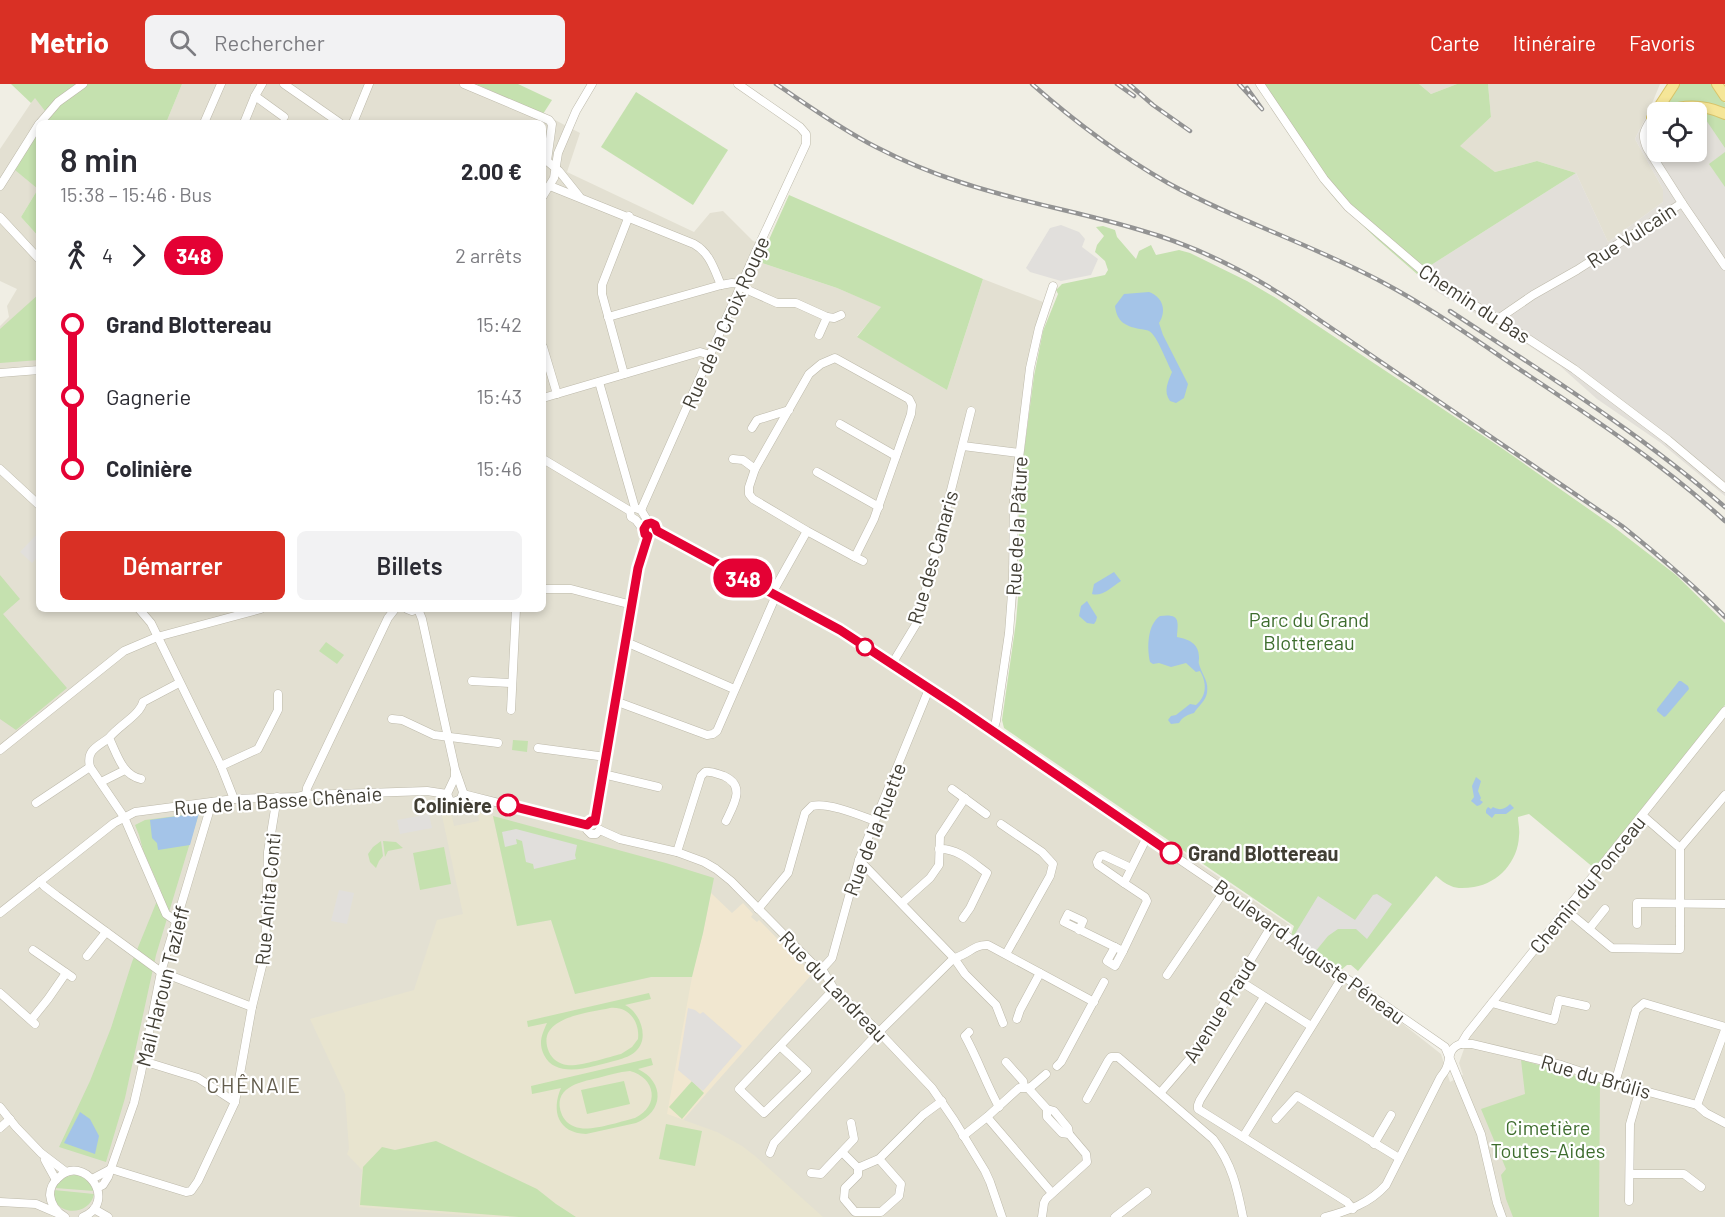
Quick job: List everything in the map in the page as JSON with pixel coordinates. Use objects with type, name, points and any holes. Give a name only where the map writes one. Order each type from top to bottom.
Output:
[{"type":"main road","points":[[1664,102],[1674,84]]},
{"type":"main road","points":[[1717,84],[1725,96]]},
{"type":"main road","points":[[1707,107],[1725,114]]},
{"type":"street","points":[[42,120],[58,102],[83,84]]},
{"type":"street","points":[[205,120],[221,84]]},
{"type":"street","points":[[245,120],[262,84]]},
{"type":"street","points":[[284,84],[336,120]]},
{"type":"street","points":[[353,120],[369,84]]},
{"type":"street","points":[[464,84],[549,120],[552,124],[547,161],[580,197]]},
{"type":"street","points":[[546,192],[554,178],[558,153],[576,111],[592,84]]},
{"type":"street","name":"Rue de la Croix Rouge","points":[[637,513],[806,144],[806,134],[800,127],[738,84]]},
{"type":"street","name":"Chemin du Bas","points":[[1260,84],[1324,179],[1348,207],[1438,284],[1498,319],[1574,369],[1668,440],[1725,488]]},
{"type":"street","points":[[255,96],[284,117]]},
{"type":"street","name":"Rue Vulcain","points":[[1647,126],[1643,139],[1647,148]]},
{"type":"street","points":[[0,186],[36,129]]},
{"type":"street","name":"Rue Vulcain","points":[[1498,319],[1682,202],[1656,162]]},
{"type":"street","points":[[550,186],[629,216],[701,248],[708,256],[721,285]]},
{"type":"street","points":[[1682,202],[1725,266]]},
{"type":"street","points":[[624,374],[602,294],[602,285],[629,216]]},
{"type":"street","points":[[0,217],[36,256]]},
{"type":"street","points":[[608,317],[732,283],[777,303],[796,303],[827,317],[834,318],[841,315]]},
{"type":"street","name":"Rue de la Pâture","points":[[993,731],[1009,633],[1013,580],[1014,499],[1030,368],[1039,328],[1053,286]]},
{"type":"street","points":[[819,335],[827,317]]},
{"type":"street","points":[[546,397],[700,352],[710,355]]},
{"type":"street","points":[[546,358],[556,394]]},
{"type":"street","points":[[855,557],[879,507],[911,414],[912,405],[909,399],[835,358],[821,364],[809,374],[755,469],[749,494],[753,499],[807,531],[855,557],[863,561]]},
{"type":"street","points":[[0,373],[36,370]]},
{"type":"street","points":[[599,382],[637,513]]},
{"type":"street","points":[[752,428],[757,420],[789,410]]},
{"type":"street","name":"Rue des Canaris","points":[[892,664],[918,621],[971,411]]},
{"type":"street","points":[[840,424],[896,456]]},
{"type":"street","points":[[963,446],[1020,453]]},
{"type":"street","points":[[733,459],[742,460],[755,469]]},
{"type":"street","name":"Boulevard Auguste Péneau","points":[[546,461],[637,513],[655,525],[657,531],[840,630],[929,688],[1225,890],[1290,939],[1445,1047],[1481,1134],[1497,1203],[1503,1217]]},
{"type":"street","points":[[0,469],[36,502]]},
{"type":"street","points":[[817,472],[879,507]]},
{"type":"street","name":"Boulevard Auguste Péneau","points":[[637,513],[646,533]]},
{"type":"street","points":[[449,791],[456,786],[462,792],[591,823],[600,825],[600,830],[591,834],[587,830],[591,823],[603,774],[646,533],[644,527],[649,523]]},
{"type":"street","points":[[646,533],[654,536],[657,531]]},
{"type":"street","points":[[615,701],[707,735],[717,731],[774,600],[776,585],[807,531]]},
{"type":"street","points":[[546,589],[571,589],[632,605]]},
{"type":"street","points":[[142,612],[151,623],[234,799]]},
{"type":"street","points":[[0,750],[124,651],[157,637],[250,612]]},
{"type":"street","points":[[306,795],[307,788],[393,612]]},
{"type":"street","points":[[418,612],[462,792],[461,799],[454,802],[448,799],[455,777],[455,769]]},
{"type":"street","points":[[511,710],[516,612]]},
{"type":"street","points":[[626,642],[734,689]]},
{"type":"street","points":[[472,681],[512,682]]},
{"type":"street","points":[[176,921],[166,914],[124,817],[90,767],[88,758],[90,752],[142,708],[143,702],[179,683]]},
{"type":"street","name":"Rue de la Ruette","points":[[822,969],[832,958],[859,860],[929,688]]},
{"type":"street","points":[[220,766],[258,749],[278,710],[278,694]]},
{"type":"street","name":"Chemin du Ponceau","points":[[1449,1055],[1455,1046],[1461,1044],[1725,711]]},
{"type":"street","points":[[392,719],[402,720],[434,735],[498,743]]},
{"type":"street","points":[[109,738],[124,770],[135,778],[141,779]]},
{"type":"street","points":[[538,748],[606,757]]},
{"type":"street","points":[[36,803],[90,767]]},
{"type":"street","points":[[101,782],[124,770]]},
{"type":"street","points":[[677,852],[701,776],[705,772],[711,771],[731,779],[736,785],[737,792],[733,807],[726,821]]},
{"type":"street","points":[[603,774],[658,787]]},
{"type":"street","points":[[952,789],[986,814]]},
{"type":"street","name":"Rue de la Basse Chênaie","points":[[0,913],[124,817],[135,812],[234,799],[449,791]]},
{"type":"street","points":[[1566,910],[1612,948],[1680,949],[1680,848],[1725,795]]},
{"type":"street","name":"Rue Anita Conti","points":[[111,1169],[183,1191],[191,1191],[230,1114],[235,1102],[252,1007],[266,954],[268,852],[277,797]]},
{"type":"street","points":[[902,903],[930,878],[939,865],[940,836],[965,798]]},
{"type":"street","name":"Mail Haroun Tazieff","points":[[97,1188],[107,1180],[134,1103],[161,972],[212,802]]},
{"type":"street","points":[[758,909],[788,873],[805,813],[812,806],[819,804],[828,806],[875,821]]},
{"type":"street","points":[[1642,815],[1680,848]]},
{"type":"street","points":[[1001,824],[1042,852],[1053,864],[1050,876],[1006,954]]},
{"type":"street","name":"Rue du Landreau","points":[[600,830],[620,839],[677,852],[704,862],[724,874],[809,960],[822,969],[834,989],[879,1032],[942,1101],[990,1182],[1002,1217]]},
{"type":"street","points":[[1124,883],[1148,837]]},
{"type":"street","points":[[939,849],[948,848],[955,851],[987,873],[963,918]]},
{"type":"street","points":[[1079,930],[1119,949],[1147,901],[1097,862],[1103,855],[1131,868]]},
{"type":"street","points":[[859,860],[996,1005],[1003,1023]]},
{"type":"street","points":[[40,881],[161,972],[252,1007]]},
{"type":"street","points":[[1167,975],[1225,890]]},
{"type":"street","points":[[1637,924],[1638,903],[1725,904]]},
{"type":"street","points":[[1589,929],[1605,909]]},
{"type":"street","name":"Avenue Praud","points":[[1161,1092],[1192,1056],[1272,925]]},
{"type":"street","points":[[87,956],[106,932]]},
{"type":"street","points":[[770,1153],[774,1143],[879,1032],[954,958],[965,955],[979,944],[988,945],[1006,954],[1094,1002]]},
{"type":"street","points":[[0,993],[33,1022],[48,999],[69,975],[33,950]]},
{"type":"street","points":[[1017,1019],[1040,973]]},
{"type":"street","points":[[1243,1137],[1343,976]]},
{"type":"street","points":[[1057,1066],[1104,982]]},
{"type":"street","points":[[1243,983],[1311,1026]]},
{"type":"street","points":[[780,1046],[807,1071],[764,1113],[739,1089],[834,989]]},
{"type":"street","points":[[1264,997],[1198,1105],[1198,1109],[1347,1202],[1353,1209]]},
{"type":"street","points":[[1492,1003],[1554,1020],[1559,1000],[1586,1006]]},
{"type":"street","points":[[1615,1083],[1636,1010],[1644,1003],[1725,1029],[1697,1105]]},
{"type":"street","points":[[969,1032],[965,1036],[999,1107]]},
{"type":"street","name":"Rue du Brûlis","points":[[1461,1044],[1472,1044],[1542,1060],[1697,1105],[1706,1113],[1725,1123]]},
{"type":"street","points":[[1325,1217],[1353,1209],[1382,1189],[1447,1068],[1449,1055]]},
{"type":"street","points":[[1087,1099],[1108,1061],[1114,1056],[1118,1057],[1213,1138],[1233,1173],[1243,1217]]},
{"type":"street","points":[[143,1061],[198,1078],[235,1102]]},
{"type":"street","points":[[1006,1062],[1023,1081],[1026,1088],[1047,1109],[1047,1117],[1062,1133],[1069,1134],[1087,1159],[1084,1166],[1045,1200],[1042,1217]]},
{"type":"street","points":[[963,1136],[1019,1088],[1026,1088],[1046,1074]]},
{"type":"street","points":[[1629,1201],[1630,1124],[1640,1089]]},
{"type":"street","points":[[1276,1119],[1297,1096],[1400,1158]]},
{"type":"street","points":[[858,1168],[879,1159],[923,1115],[942,1101]]},
{"type":"street","points":[[0,1107],[41,1153],[66,1172],[81,1172],[92,1179],[97,1188],[98,1199],[88,1214],[108,1217]]},
{"type":"street","points":[[1374,1144],[1391,1115]]},
{"type":"street","points":[[987,1117],[1052,1193]]},
{"type":"street","points":[[0,1128],[10,1119]]},
{"type":"street","points":[[812,1173],[821,1174],[854,1139],[851,1123]]},
{"type":"street","points":[[842,1152],[858,1168],[858,1175],[845,1188],[844,1199],[855,1212],[881,1212],[899,1196],[901,1184],[879,1159]]},
{"type":"street","points":[[41,1153],[56,1180]]},
{"type":"street","points":[[92,1179],[111,1169]]},
{"type":"street","points":[[62,1215],[54,1207],[51,1189],[56,1180],[66,1172]]},
{"type":"street","points":[[1630,1174],[1684,1174],[1701,1187]]},
{"type":"street","points":[[1115,1217],[1147,1192]]},
{"type":"street","points":[[36,1204],[51,1197]]},
{"type":"street","points":[[0,1202],[36,1204],[62,1215]]},
{"type":"shaded area","points":[[182,84],[476,84],[530,107],[580,133],[567,172],[694,232],[710,213],[723,211],[753,241],[766,246],[759,262],[837,288],[882,307],[857,336],[947,390],[983,279],[1051,305],[1041,330],[1032,373],[1018,490],[1017,597],[999,728],[1290,925],[1290,935],[1441,1054],[1450,1082],[1463,1075],[1459,1063],[1469,1035],[1725,707],[1725,1217],[0,1217],[0,326],[9,317],[7,306],[17,289],[0,281],[0,149],[35,97],[48,115],[42,120],[36,120],[36,192],[21,217],[36,234],[36,612],[546,612],[546,120],[167,120]]},
{"type":"shaded area","points":[[1419,84],[1457,84],[1431,94]]},
{"type":"shaded area","points":[[1488,84],[1660,84],[1653,102],[1647,102],[1647,115],[1635,139],[1663,189],[1663,202],[1608,242],[1576,173],[1537,161],[1495,172],[1459,146],[1491,117]]},
{"type":"shaded area","points":[[1647,115],[1647,160],[1635,139]]},
{"type":"shaded area","points":[[1707,115],[1725,142],[1725,496],[1661,443],[1597,399],[1560,366],[1499,326],[1433,289],[1417,274],[1576,173],[1608,242],[1663,202],[1663,189],[1648,162],[1707,162]]},
{"type":"shaded area","points":[[1061,225],[1079,232],[1085,239],[1082,247],[1098,259],[1091,275],[1061,281],[1030,272],[1026,268],[1050,228]]},
{"type":"shaded area","points":[[36,535],[36,558],[32,563],[20,552]]},
{"type":"shaded area","points":[[440,806],[450,808],[454,826],[479,821],[478,813],[493,816],[517,926],[551,920],[575,994],[651,977],[692,977],[667,1114],[717,1132],[742,1146],[823,1217],[488,1217],[359,1207],[362,1170],[347,1154],[349,1149],[345,1094],[310,1019],[414,990],[437,920],[463,914]]},
{"type":"shaded area","points":[[429,814],[432,828],[400,834],[397,820]]},
{"type":"shaded area","points":[[516,829],[577,845],[576,859],[534,869],[533,864],[526,862],[522,841],[516,839],[517,844],[505,847],[502,832]]},
{"type":"shaded area","points":[[339,890],[354,893],[347,924],[331,921]]},
{"type":"shaded area","points":[[711,893],[732,913],[743,903],[753,914],[751,917],[757,922],[759,920],[812,974],[683,1120],[666,1114],[690,981]]},
{"type":"shaded area","points":[[1377,894],[1392,904],[1367,939],[1356,929],[1338,929],[1328,936],[1315,952],[1293,937],[1318,896],[1355,920],[1373,895]]},
{"type":"shaded area","points":[[688,1008],[700,1014],[703,1012],[742,1046],[703,1091],[678,1070]]},
{"type":"green space","points":[[11,84],[182,84],[167,120],[46,120],[48,115],[35,98],[31,103]]},
{"type":"green space","points":[[476,84],[518,84],[552,100],[543,114]]},
{"type":"green space","points":[[1256,84],[1419,84],[1431,94],[1457,84],[1488,84],[1491,117],[1460,146],[1495,172],[1537,161],[1576,173],[1417,274],[1336,200]]},
{"type":"green space","points":[[1677,84],[1712,84],[1725,103],[1725,111],[1707,111],[1707,102],[1667,102]]},
{"type":"green space","points":[[636,92],[728,150],[693,205],[601,147]]},
{"type":"green space","points":[[1707,109],[1725,117],[1725,148],[1707,121]]},
{"type":"green space","points":[[36,136],[36,187],[15,170]]},
{"type":"green space","points":[[1725,152],[1725,187],[1709,164]]},
{"type":"green space","points":[[36,192],[36,234],[21,217]]},
{"type":"green space","points":[[789,195],[983,279],[947,390],[857,337],[881,307],[837,288],[759,262]]},
{"type":"green space","name":"Parc du Grand Blottereau","points":[[1103,226],[1115,230],[1117,237],[1136,259],[1139,251],[1151,245],[1156,255],[1179,250],[1190,253],[1276,298],[1503,449],[1610,524],[1676,575],[1725,623],[1725,705],[1594,868],[1529,814],[1518,817],[1518,845],[1511,862],[1499,876],[1483,885],[1456,888],[1436,876],[1358,971],[1351,965],[1341,970],[1291,935],[1294,926],[1004,728],[1002,720],[1019,586],[1019,490],[1034,376],[1043,331],[1058,294],[1056,290],[1062,284],[1105,275],[1108,270],[1105,261],[1095,252],[1104,236],[1096,227]]},
{"type":"green space","points":[[36,297],[36,360],[0,363],[0,329]]},
{"type":"green space","points":[[0,575],[20,599],[3,614],[67,688],[16,730],[0,719]]},
{"type":"green space","points":[[326,642],[344,655],[337,664],[319,651]]},
{"type":"green space","points":[[513,740],[528,741],[527,752],[512,750]]},
{"type":"green space","points":[[199,813],[156,955],[125,1098],[106,1162],[59,1147],[90,1081],[111,1028],[132,962],[161,891],[135,825],[145,820]]},
{"type":"green space","points":[[493,816],[714,878],[692,977],[651,977],[575,994],[551,920],[517,926]]},
{"type":"green space","points":[[381,841],[383,856],[376,868],[370,862],[368,854]]},
{"type":"green space","points":[[383,841],[396,842],[403,848],[388,851],[385,857]]},
{"type":"green space","points":[[444,847],[451,884],[420,890],[413,853]]},
{"type":"green space","points":[[649,993],[651,999],[625,1005],[639,1019],[643,1033],[640,1046],[636,1051],[630,1056],[578,1069],[567,1069],[550,1063],[541,1046],[542,1035],[547,1023],[528,1027],[527,1021]],"holes":[[[617,1008],[628,1012],[635,1021],[638,1039],[632,1047],[621,1054],[578,1065],[564,1064],[552,1057],[546,1040],[549,1031],[556,1024],[578,1015]]]},
{"type":"green space","points":[[651,1058],[653,1065],[638,1069],[653,1081],[658,1097],[652,1112],[636,1123],[586,1134],[569,1130],[559,1119],[557,1105],[561,1088],[532,1094],[531,1086]],"holes":[[[630,1071],[639,1075],[650,1086],[652,1093],[648,1107],[635,1118],[585,1129],[572,1125],[563,1118],[560,1098],[575,1084],[622,1072]]]},
{"type":"green space","name":"Cimetière Toutes-Aides","points":[[1521,1060],[1600,1083],[1599,1217],[1513,1217],[1501,1175],[1506,1169],[1481,1109],[1525,1094]]},
{"type":"green space","points":[[624,1081],[630,1104],[587,1114],[581,1090]]},
{"type":"green space","points":[[692,1081],[704,1093],[682,1119],[669,1107]]},
{"type":"green space","points":[[666,1124],[702,1131],[695,1166],[659,1159]]},
{"type":"green space","points":[[436,1141],[537,1189],[576,1217],[519,1217],[360,1205],[363,1167],[382,1147],[395,1150]]},
{"type":"green space","points":[[76,1175],[87,1180],[94,1191],[55,1188],[64,1178]]},
{"type":"green space","points":[[54,1190],[94,1194],[86,1207],[71,1211],[58,1205]]},
{"type":"water","points":[[1149,292],[1158,297],[1162,305],[1163,314],[1159,323],[1188,384],[1184,398],[1176,403],[1170,401],[1167,394],[1172,372],[1155,338],[1149,331],[1130,326],[1120,320],[1116,311],[1115,306],[1124,294]]},
{"type":"water","points":[[1114,572],[1121,581],[1103,593],[1092,594],[1094,584]]},
{"type":"water","points":[[1087,601],[1097,617],[1094,624],[1087,623],[1079,616],[1081,606]]},
{"type":"water","points":[[1160,616],[1175,617],[1178,623],[1177,637],[1186,639],[1195,645],[1199,652],[1199,665],[1207,686],[1206,696],[1194,713],[1186,716],[1179,723],[1171,724],[1168,720],[1190,704],[1196,705],[1202,698],[1205,685],[1200,671],[1196,672],[1186,663],[1171,667],[1150,662],[1148,644],[1150,631]]},
{"type":"water","points":[[1679,681],[1689,689],[1664,717],[1657,709]]},
{"type":"water","points":[[1476,777],[1481,781],[1478,791],[1480,800],[1483,802],[1477,806],[1471,801],[1474,797],[1472,786]]},
{"type":"water","points":[[1510,804],[1514,808],[1506,814],[1495,814],[1492,818],[1486,813],[1488,807],[1502,809]]},
{"type":"water","points":[[199,813],[190,845],[158,850],[157,843],[152,838],[150,820]]},
{"type":"water","points":[[80,1112],[90,1119],[99,1136],[95,1154],[64,1143]]},
{"type":"railway","points":[[776,84],[850,133],[918,166],[982,189],[1161,236],[1221,261],[1259,281],[1622,526],[1675,570],[1725,617]]},
{"type":"railway","points":[[1032,84],[1097,137],[1168,183],[1194,197],[1356,269],[1401,292],[1438,315],[1629,444],[1702,500],[1725,521]]},
{"type":"railway","points":[[1117,84],[1134,96]]},
{"type":"railway","points":[[1129,84],[1153,105],[1190,131]]},
{"type":"railway","points":[[1239,84],[1262,109],[1247,88]]},
{"type":"railway","points":[[1450,311],[1625,429],[1725,507]]},
{"type":"bus line","name":"348","points":[[508,805],[587,825],[595,821],[638,568],[648,536],[645,534],[644,527],[651,523],[655,525],[657,531],[840,630],[1171,853]]},
{"type":"place","name":"Colinière","points":[[508,805]]},
{"type":"place","name":"Grand Blottereau","points":[[1171,853]]},
{"type":"district","name":"CHÊNAIE","points":[[254,1084]]}]
